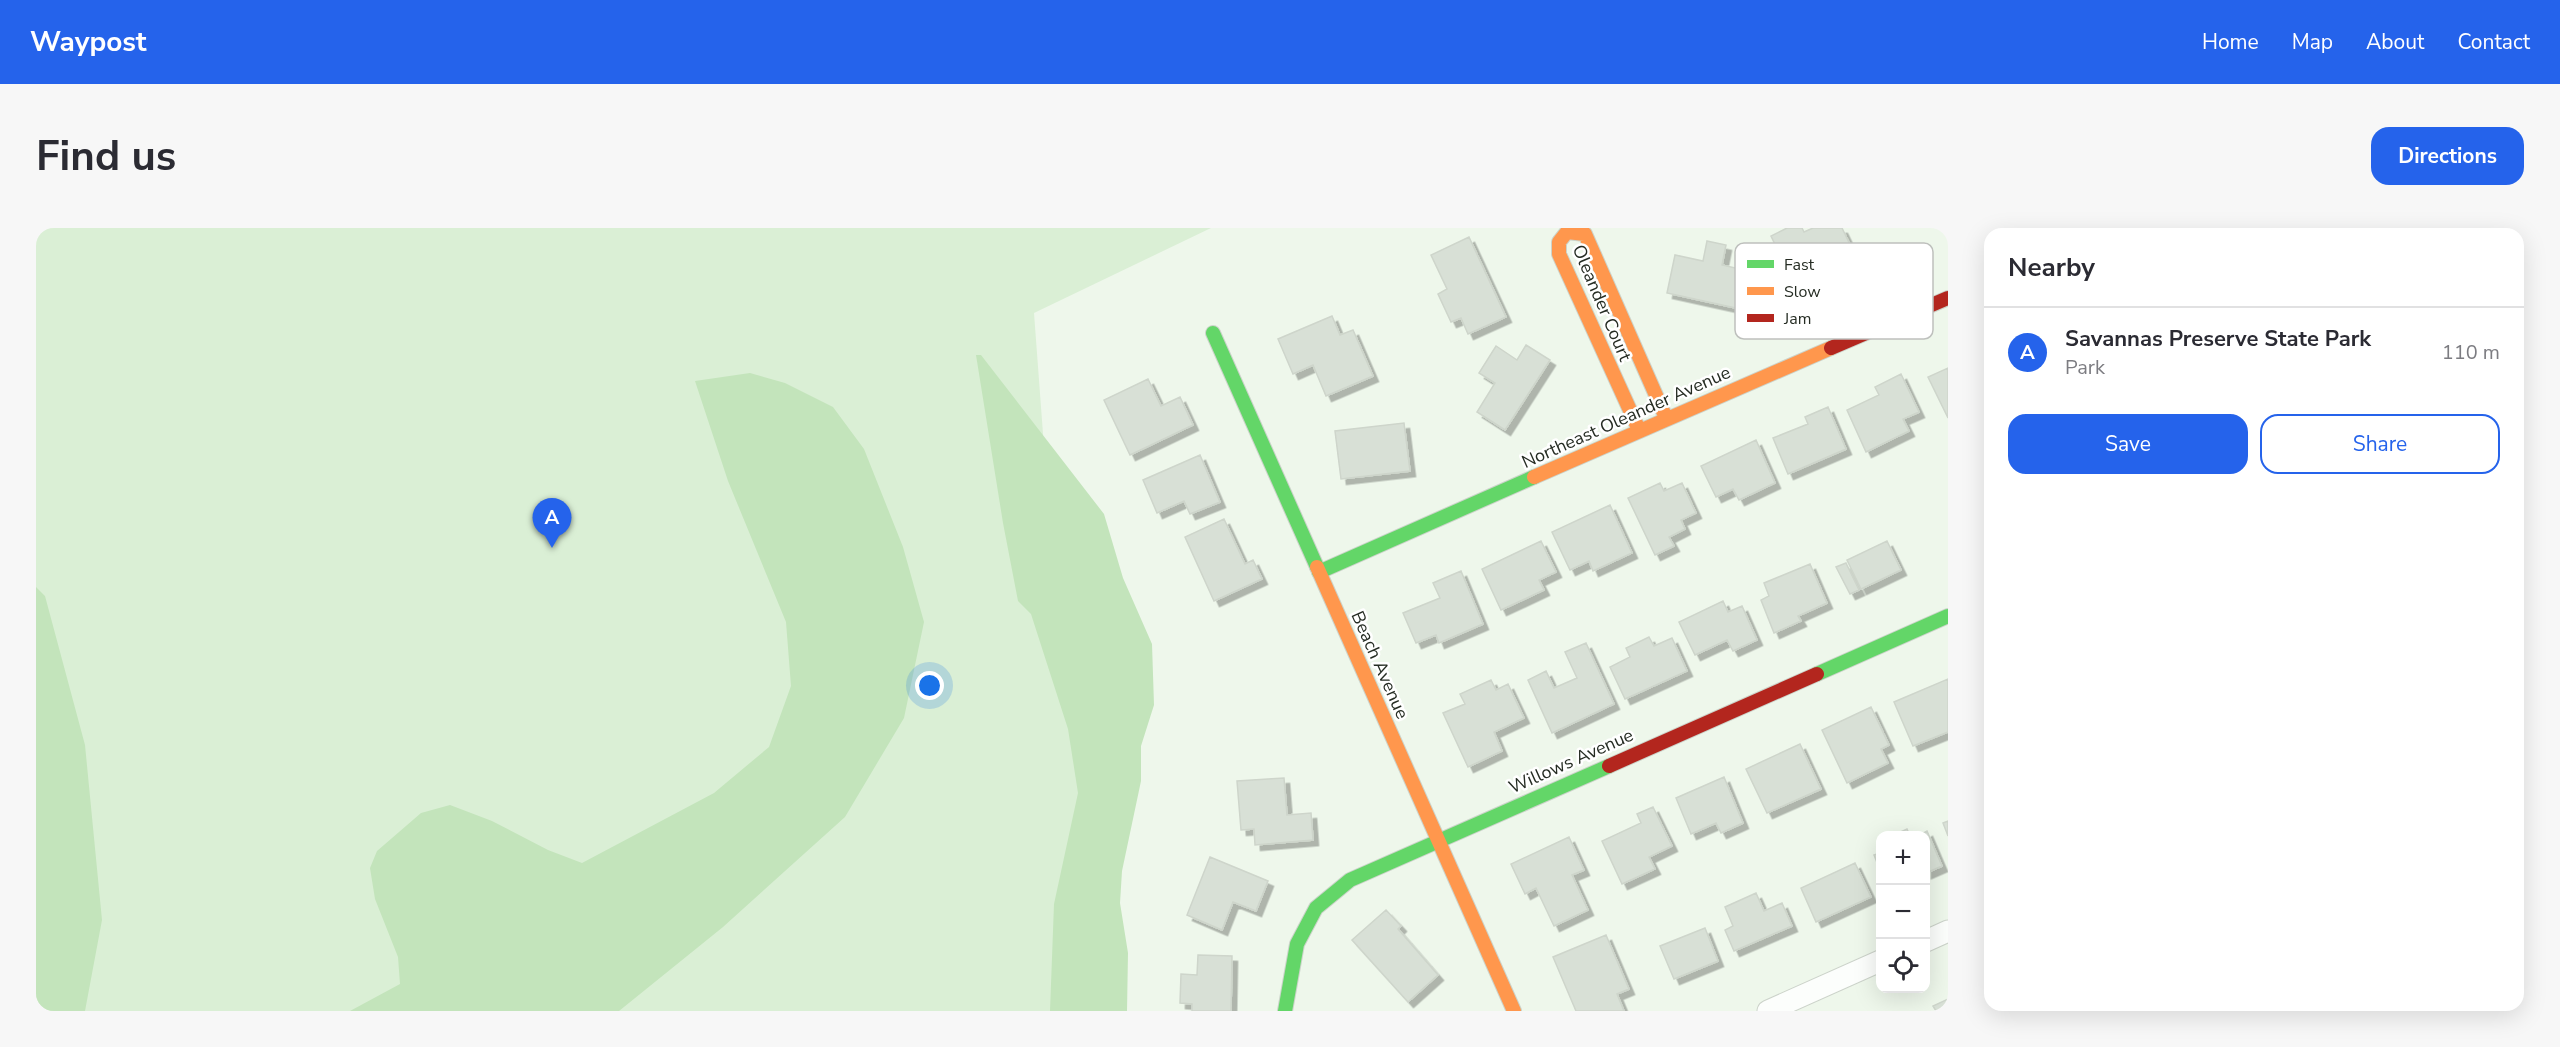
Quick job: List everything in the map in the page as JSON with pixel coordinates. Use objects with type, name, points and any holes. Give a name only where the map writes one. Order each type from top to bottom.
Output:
[{"type":"street","name":"Oleander Court","points":[[1639,430],[1559,254],[1557,243],[1560,233],[1568,228],[1577,229],[1585,234],[1666,418]]},
{"type":"street","name":"Northeast Oleander Avenue","points":[[1933,304],[1948,298]]},
{"type":"street","name":"Beach Avenue","points":[[1213,333],[1514,1011]]},
{"type":"street","name":"Northeast Oleander Avenue","points":[[1319,572],[1666,418],[1852,339]]},
{"type":"street","name":"Willows Avenue","points":[[1285,1011],[1297,944],[1316,908],[1350,880],[1948,616]]},
{"type":"street","points":[[1930,939],[1948,931]]},
{"type":"street","points":[[1768,1011],[1876,963]]},
{"type":"shaded area","points":[[36,228],[1211,228],[1034,313],[1046,474],[1118,1011],[36,1011]]},
{"type":"shaded area","points":[[976,355],[981,355],[1104,514],[1123,578],[1152,644],[1154,705],[1141,746],[1141,781],[1122,871],[1120,903],[1128,953],[1127,1011],[1050,1011],[1054,904],[1078,793],[1068,729],[1031,614],[1018,601]]},
{"type":"shaded area","points":[[750,373],[785,383],[833,407],[864,449],[903,547],[924,622],[904,718],[845,817],[723,927],[619,1011],[350,1011],[400,984],[398,957],[375,899],[370,868],[377,851],[421,813],[450,805],[492,821],[548,850],[582,863],[714,793],[769,747],[791,686],[786,622],[728,481],[695,381]]},
{"type":"shaded area","points":[[36,587],[45,596],[85,745],[102,920],[85,1011],[36,1011]]},
{"type":"building","points":[[1787,228],[1802,228],[1804,232],[1813,228],[1842,228],[1849,243],[1774,243],[1771,236]]},
{"type":"building","points":[[1469,237],[1506,317],[1468,334],[1461,318],[1451,322],[1438,294],[1447,289],[1431,255]]},
{"type":"building","points":[[1707,241],[1726,245],[1722,265],[1735,268],[1735,308],[1667,293],[1675,255],[1703,261]]},
{"type":"building","points":[[1332,316],[1340,335],[1353,330],[1373,376],[1326,396],[1313,365],[1293,374],[1278,339]]},
{"type":"building","points":[[1526,345],[1550,360],[1505,430],[1477,412],[1495,383],[1479,373],[1496,346],[1517,360]]},
{"type":"building","points":[[1948,368],[1948,418],[1928,377]]},
{"type":"building","points":[[1901,374],[1919,412],[1903,419],[1909,431],[1866,452],[1847,410],[1879,395],[1875,387]]},
{"type":"building","points":[[1148,379],[1161,406],[1180,397],[1193,425],[1130,455],[1104,400]]},
{"type":"building","points":[[1828,407],[1846,449],[1788,474],[1773,438],[1808,424],[1805,417]]},
{"type":"building","points":[[1404,423],[1410,471],[1341,479],[1335,431]]},
{"type":"building","points":[[1756,440],[1775,483],[1739,500],[1733,489],[1716,497],[1701,466]]},
{"type":"building","points":[[1200,455],[1220,502],[1190,514],[1184,501],[1157,513],[1143,480]]},
{"type":"building","points":[[1660,483],[1664,491],[1682,483],[1696,513],[1681,520],[1685,529],[1669,537],[1674,546],[1655,555],[1628,498]]},
{"type":"building","points":[[1610,505],[1632,553],[1593,571],[1589,561],[1570,570],[1552,532]]},
{"type":"building","points":[[1224,519],[1245,564],[1253,560],[1262,579],[1214,601],[1185,537]]},
{"type":"building","points":[[1541,541],[1556,572],[1539,580],[1544,590],[1501,610],[1482,569]]},
{"type":"building","points":[[1887,541],[1901,570],[1861,589],[1847,560]]},
{"type":"building","points":[[1846,563],[1859,590],[1850,594],[1836,567]]},
{"type":"building","points":[[1810,564],[1827,603],[1798,616],[1801,621],[1774,633],[1761,600],[1769,596],[1764,583]]},
{"type":"building","points":[[1461,571],[1483,624],[1439,643],[1436,635],[1416,643],[1403,613],[1440,598],[1433,583]]},
{"type":"building","points":[[1723,601],[1728,612],[1742,606],[1757,640],[1733,651],[1727,640],[1695,655],[1679,622]]},
{"type":"building","points":[[1649,637],[1654,646],[1672,638],[1687,671],[1625,699],[1610,667],[1630,657],[1626,648]]},
{"type":"building","points":[[1586,643],[1614,704],[1552,733],[1528,680],[1546,671],[1554,688],[1577,678],[1565,652]]},
{"type":"building","points":[[1948,679],[1948,732],[1913,746],[1894,702]]},
{"type":"building","points":[[1491,680],[1496,690],[1508,684],[1524,718],[1494,732],[1502,751],[1468,767],[1443,713],[1465,704],[1460,694]]},
{"type":"building","points":[[1871,707],[1889,745],[1881,749],[1888,763],[1847,783],[1822,730]]},
{"type":"building","points":[[1800,744],[1821,789],[1767,813],[1746,769]]},
{"type":"building","points":[[1724,777],[1743,823],[1721,833],[1716,823],[1691,834],[1676,798]]},
{"type":"building","points":[[1284,778],[1287,815],[1311,813],[1313,840],[1255,845],[1254,829],[1241,830],[1237,781]]},
{"type":"building","points":[[1653,807],[1672,846],[1649,857],[1655,869],[1622,884],[1602,841],[1641,823],[1637,814]]},
{"type":"building","points":[[1948,821],[1948,836],[1943,823]]},
{"type":"building","points":[[1569,837],[1584,870],[1572,875],[1588,910],[1554,926],[1536,888],[1525,894],[1511,864]]},
{"type":"building","points":[[1930,838],[1942,866],[1930,871]]},
{"type":"building","points":[[1210,857],[1268,881],[1256,911],[1233,902],[1222,930],[1187,915]]},
{"type":"building","points":[[1855,863],[1871,897],[1816,922],[1801,888]]},
{"type":"building","points":[[1756,893],[1764,911],[1782,903],[1792,926],[1734,951],[1725,930],[1733,926],[1725,907]]},
{"type":"building","points":[[1386,910],[1401,926],[1398,929],[1438,975],[1408,1002],[1352,940]]},
{"type":"building","points":[[1705,928],[1718,961],[1674,979],[1660,946]]},
{"type":"building","points":[[1606,935],[1629,989],[1617,994],[1624,1011],[1576,1011],[1553,957]]},
{"type":"building","points":[[1198,955],[1232,956],[1231,1011],[1192,1011],[1192,1004],[1180,1003],[1181,974],[1197,975]]},
{"type":"building","points":[[1948,999],[1948,1011],[1936,1011],[1933,1006]]},
{"type":"traffic: fast","points":[[1213,333],[1317,567]]},
{"type":"traffic: fast","points":[[1319,572],[1534,477]]},
{"type":"traffic: fast","points":[[1817,674],[1948,616]]},
{"type":"traffic: fast","points":[[1285,1011],[1297,944],[1316,908],[1350,880],[1609,766]]},
{"type":"traffic: slow","points":[[1639,430],[1559,254],[1559,242],[1567,232],[1585,234],[1666,418]]},
{"type":"traffic: slow","points":[[1534,477],[1831,348]]},
{"type":"traffic: slow","points":[[1317,567],[1514,1011]]},
{"type":"traffic: jam","points":[[1933,304],[1948,298]]},
{"type":"traffic: jam","points":[[1831,348],[1852,339]]},
{"type":"traffic: jam","points":[[1609,766],[1817,674]]},
{"type":"place","name":"Savannas Preserve State Park","points":[[552,548]]}]
